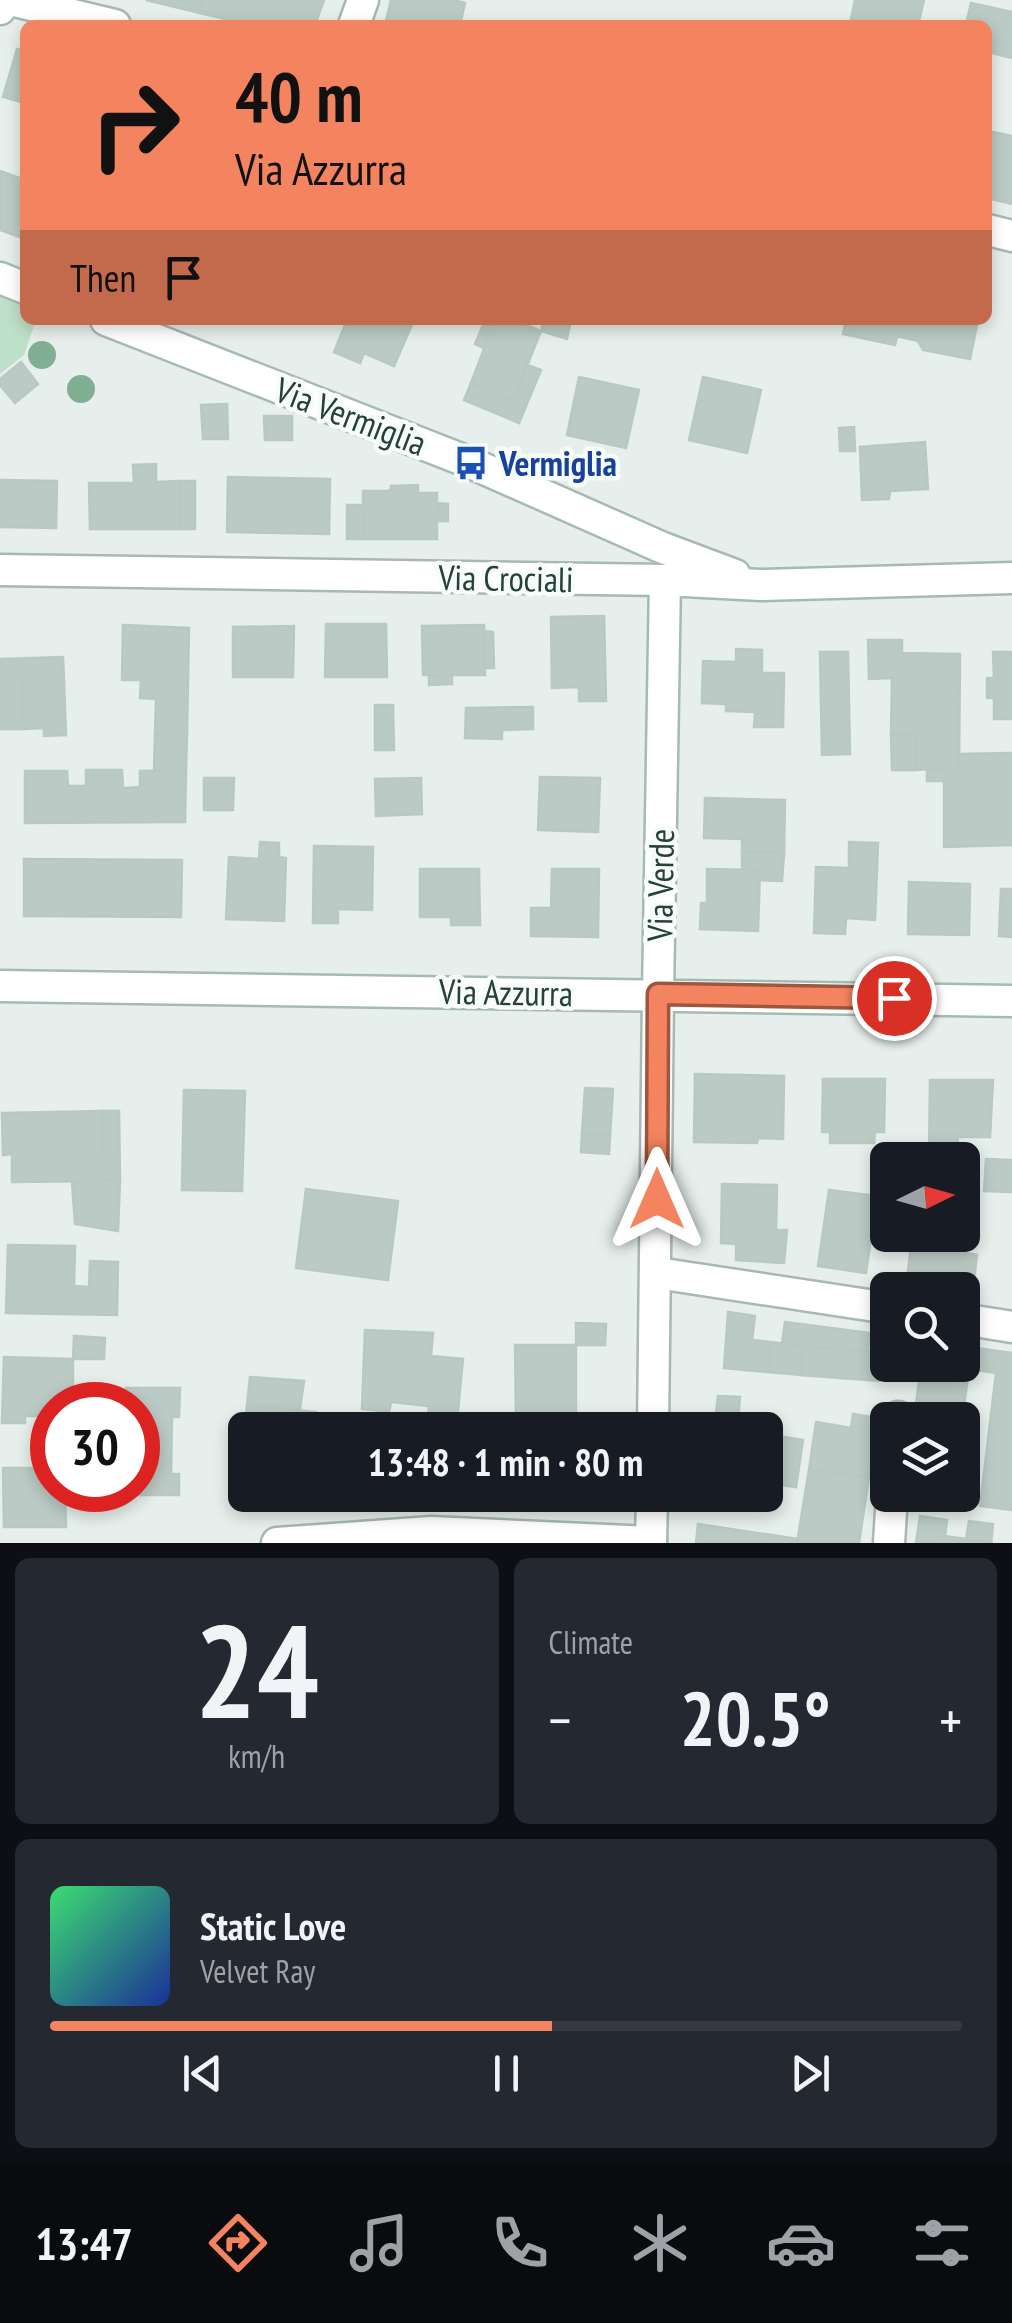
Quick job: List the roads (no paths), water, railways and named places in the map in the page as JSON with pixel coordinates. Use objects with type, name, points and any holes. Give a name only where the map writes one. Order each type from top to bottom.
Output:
[{"type":"street","points":[[0,8],[6,0],[93,20]]},
{"type":"street","name":"Via Vermiglia","points":[[119,325],[471,463],[663,548],[761,585]]},
{"type":"street","name":"Via Crociali","points":[[0,570],[665,580],[761,585],[1012,578]]},
{"type":"street","name":"Via Verde","points":[[653,1412],[665,580]]},
{"type":"street","name":"Via Azzurra","points":[[0,986],[1012,1001]]},
{"type":"street","points":[[656,1273],[870,1305]]},
{"type":"street","points":[[980,1322],[1012,1327]]},
{"type":"street","points":[[277,1543],[431,1532],[651,1542],[652,1512]]},
{"type":"street","points":[[888,1543],[891,1512]]},
{"type":"place","name":"Vermiglia","points":[[471,463]]}]
